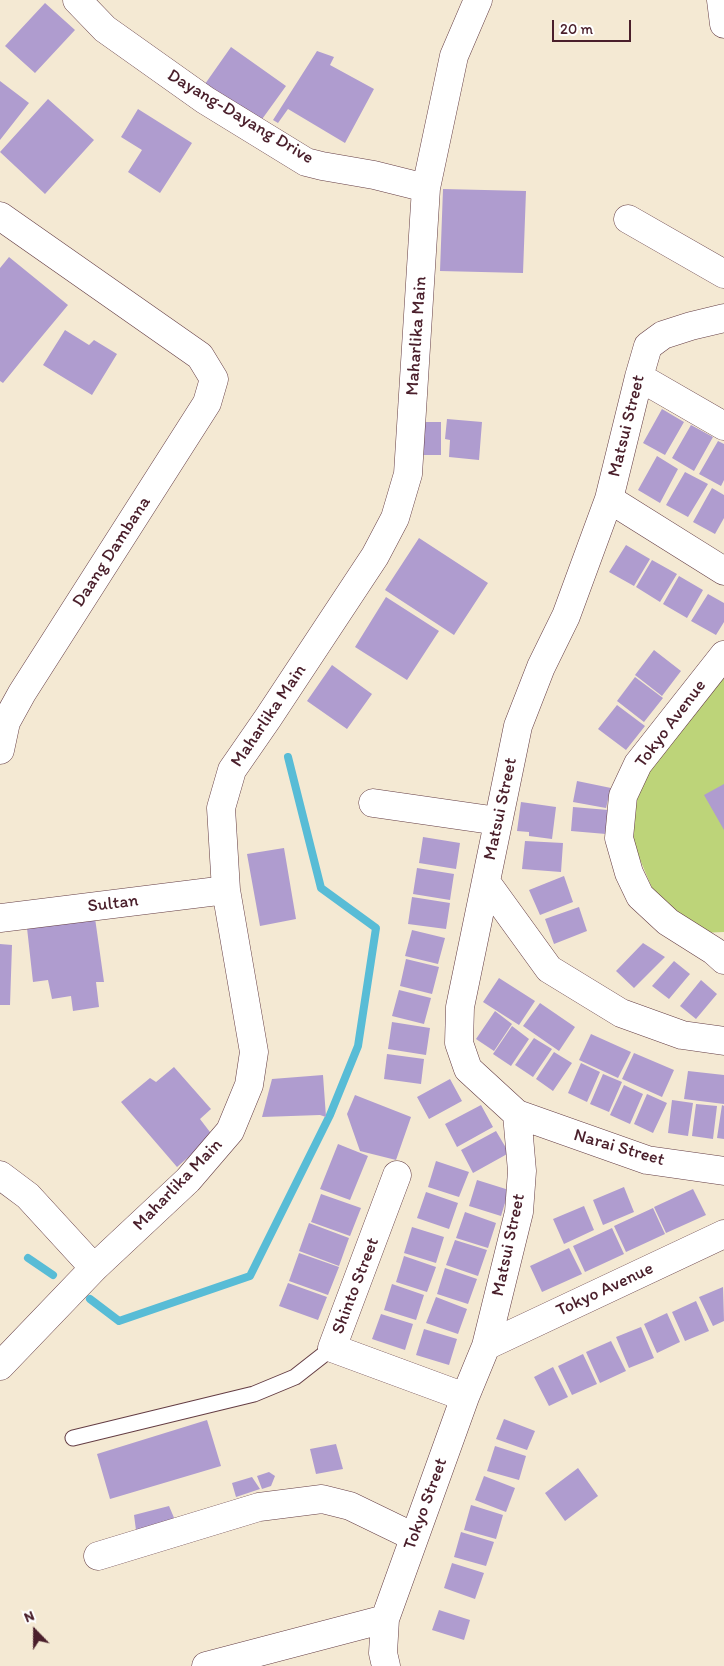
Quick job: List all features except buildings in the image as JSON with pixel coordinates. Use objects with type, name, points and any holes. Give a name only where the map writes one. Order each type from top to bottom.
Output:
[{"type":"street","name":"Dayang-Dayang Drive","points":[[77,0],[105,29],[206,100],[306,162],[374,175],[426,188]]},
{"type":"street","name":"Maharlika Main","points":[[0,1366],[94,1268],[188,1180],[230,1131],[250,1085],[254,1052],[226,890],[221,808],[232,770],[375,556],[395,518],[408,474],[426,188],[454,56],[478,0]]},
{"type":"street","points":[[721,0],[724,24]]},
{"type":"street","points":[[628,219],[724,274]]},
{"type":"street","name":"Daang Dambana","points":[[0,750],[6,722],[22,692],[207,403],[214,379],[200,356],[1,220]]},
{"type":"street","name":"Matsui Street","points":[[486,1346],[519,1212],[522,1171],[517,1114],[468,1069],[459,1044],[460,1007],[518,726],[541,667],[566,616],[609,499],[648,346],[663,335],[724,318]]},
{"type":"street","points":[[639,377],[724,426]]},
{"type":"street","points":[[609,499],[724,571]]},
{"type":"street","name":"Tokyo Avenue","points":[[721,953],[668,922],[640,896],[629,873],[619,838],[623,796],[638,764],[724,655]]},
{"type":"street","points":[[373,803],[498,821]]},
{"type":"street","points":[[486,882],[550,969],[621,1013],[682,1035],[724,1041]]},
{"type":"street","name":"Sultan","points":[[0,918],[226,890]]},
{"type":"street","name":"Narai Street","points":[[517,1114],[647,1160],[724,1171]]},
{"type":"street","name":"Shinto Street","points":[[397,1175],[332,1348],[465,1397]]},
{"type":"street","points":[[0,1176],[28,1196],[94,1268]]},
{"type":"street","name":"Tokyo Avenue","points":[[486,1346],[724,1234]]},
{"type":"street","name":"Tokyo Street","points":[[386,1666],[383,1653],[385,1620],[465,1397],[486,1346]]},
{"type":"street","points":[[98,1556],[259,1507],[322,1498],[350,1506],[414,1538]]},
{"type":"street","points":[[225,1663],[385,1620]]},
{"type":"lane","points":[[73,1438],[254,1394],[295,1377],[332,1348]]},
{"type":"green space","points":[[724,674],[724,932],[700,933],[652,888],[631,838],[634,803],[643,776]]},
{"type":"waterway","points":[[90,1299],[119,1321],[250,1276],[330,1115],[358,1046],[376,928],[321,888],[288,757]]},
{"type":"waterway","points":[[28,1258],[53,1275]]}]
